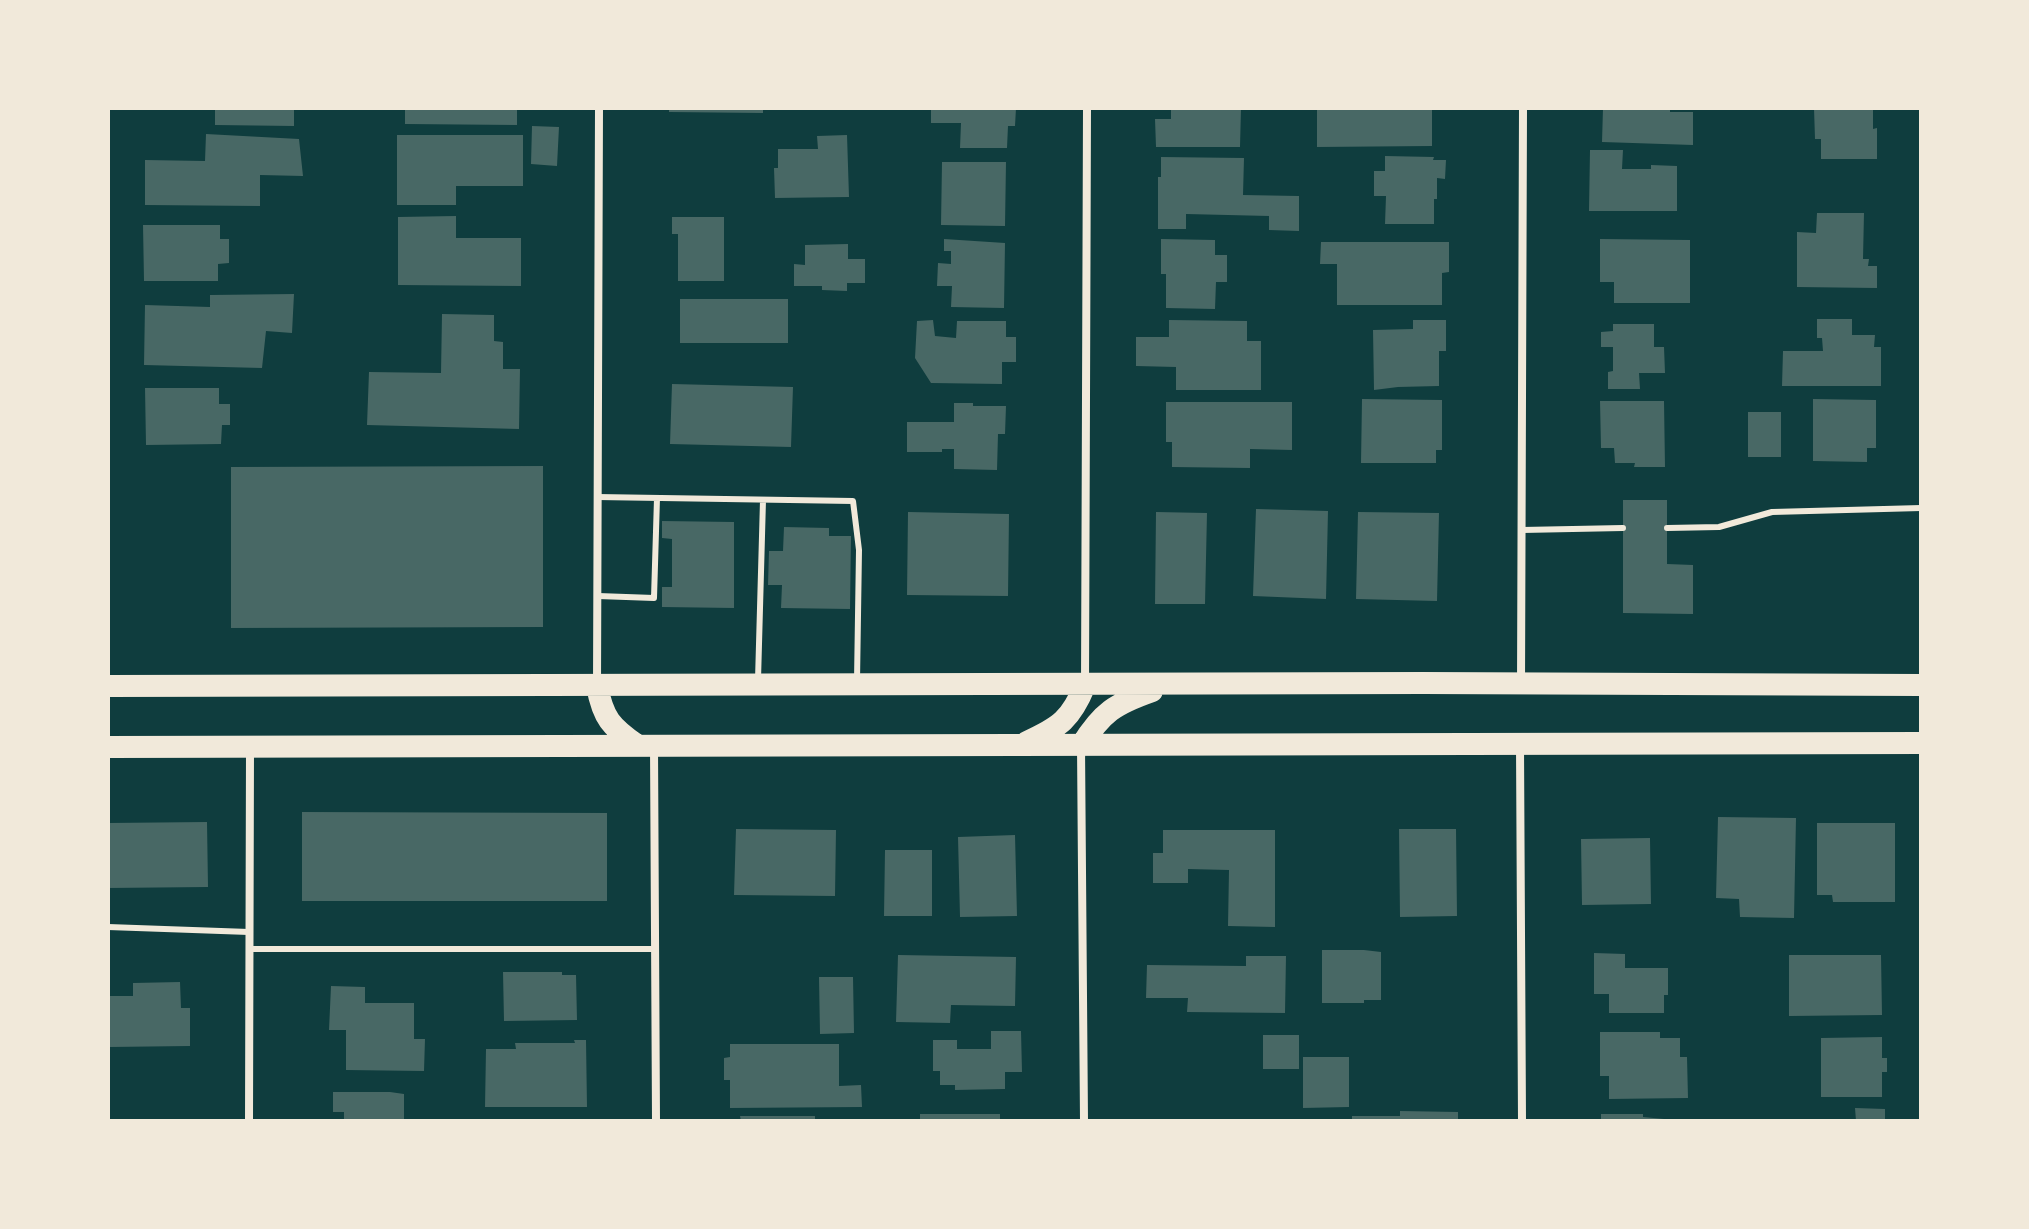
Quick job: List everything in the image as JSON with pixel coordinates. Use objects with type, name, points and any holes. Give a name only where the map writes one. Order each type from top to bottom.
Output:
[{"type":"highway","points":[[1081,746],[1105,714],[1124,700],[1172,684]]},
{"type":"highway","points":[[1019,746],[1051,731],[1068,718],[1085,685]]},
{"type":"highway","points":[[108,686],[1921,685]]},
{"type":"highway","points":[[597,686],[600,706],[608,720],[619,733],[646,746]]},
{"type":"highway","points":[[108,747],[1921,743]]},
{"type":"street","points":[[597,686],[599,108]]},
{"type":"street","points":[[1085,685],[1087,108]]},
{"type":"street","points":[[1521,683],[1523,108]]},
{"type":"street","points":[[1520,744],[1522,1121]]},
{"type":"street","points":[[646,746],[655,949],[656,1121]]},
{"type":"street","points":[[1081,746],[1084,1121]]},
{"type":"street","points":[[249,1121],[250,747]]},
{"type":"lane","points":[[597,497],[853,501],[859,550],[857,685]]},
{"type":"lane","points":[[598,596],[654,598],[657,498]]},
{"type":"lane","points":[[758,685],[763,500]]},
{"type":"lane","points":[[1667,528],[1719,527],[1772,512],[1921,508]]},
{"type":"lane","points":[[1522,530],[1623,528]]},
{"type":"lane","points":[[108,927],[249,932]]},
{"type":"lane","points":[[249,949],[655,949]]},
{"type":"building","points":[[215,108],[294,108],[294,126],[215,125]]},
{"type":"building","points":[[405,108],[517,108],[517,125],[405,124]]},
{"type":"building","points":[[669,108],[763,108],[763,113],[669,112]]},
{"type":"building","points":[[931,108],[1016,108],[1015,126],[1008,126],[1007,148],[960,148],[961,123],[931,123]]},
{"type":"building","points":[[1171,108],[1241,108],[1240,147],[1156,147],[1155,119],[1171,119]]},
{"type":"building","points":[[1317,108],[1432,108],[1432,146],[1317,147]]},
{"type":"building","points":[[1603,108],[1670,108],[1670,112],[1693,112],[1693,145],[1602,142]]},
{"type":"building","points":[[1814,108],[1873,108],[1873,129],[1877,128],[1877,159],[1821,159],[1821,139],[1815,139]]},
{"type":"building","points":[[532,126],[559,127],[557,166],[531,164]]},
{"type":"building","points":[[206,134],[299,139],[303,176],[260,175],[260,206],[145,205],[145,160],[205,161]]},
{"type":"building","points":[[397,135],[523,135],[523,186],[456,186],[456,205],[397,205]]},
{"type":"building","points":[[847,135],[849,197],[775,198],[774,168],[778,168],[778,149],[818,149],[817,136]]},
{"type":"building","points":[[1590,150],[1623,150],[1622,169],[1651,169],[1651,165],[1677,166],[1677,211],[1589,211]]},
{"type":"building","points":[[1385,156],[1446,160],[1445,179],[1437,178],[1434,224],[1385,224],[1386,196],[1374,196],[1374,171],[1385,171]]},
{"type":"building","points":[[1161,157],[1244,158],[1243,195],[1299,196],[1299,231],[1269,230],[1269,216],[1186,214],[1186,229],[1158,229]]},
{"type":"building","points":[[942,162],[1006,162],[1005,226],[941,225]]},
{"type":"building","points":[[1817,213],[1864,213],[1863,259],[1869,259],[1868,266],[1877,266],[1877,288],[1797,287],[1797,232],[1816,233]]},
{"type":"building","points":[[456,216],[456,238],[521,238],[521,286],[398,285],[398,217]]},
{"type":"building","points":[[672,217],[724,217],[724,281],[678,281],[678,234],[672,234]]},
{"type":"building","points":[[143,225],[220,225],[220,239],[229,239],[229,263],[218,264],[218,281],[144,281]]},
{"type":"building","points":[[944,239],[1005,243],[1004,308],[951,307],[952,286],[937,286],[938,263],[951,264],[951,251],[944,251]]},
{"type":"building","points":[[1161,239],[1215,240],[1215,255],[1227,255],[1227,282],[1216,282],[1215,309],[1166,308],[1166,274],[1161,274]]},
{"type":"building","points":[[1600,239],[1690,240],[1690,303],[1614,303],[1614,282],[1600,282]]},
{"type":"building","points":[[1321,242],[1449,242],[1449,272],[1442,273],[1442,305],[1337,305],[1337,264],[1320,264]]},
{"type":"building","points":[[848,244],[848,259],[865,259],[865,283],[847,283],[847,291],[822,290],[822,286],[794,286],[794,264],[805,265],[805,245]]},
{"type":"building","points":[[294,294],[292,333],[266,331],[262,368],[144,365],[145,305],[210,307],[210,295]]},
{"type":"building","points":[[680,299],[788,299],[788,343],[680,343]]},
{"type":"building","points":[[442,314],[494,315],[494,341],[503,342],[503,369],[520,369],[519,429],[367,425],[369,372],[441,373]]},
{"type":"building","points":[[1817,319],[1852,319],[1852,335],[1875,335],[1874,347],[1881,347],[1881,386],[1782,386],[1783,351],[1823,351],[1822,338],[1817,338]]},
{"type":"building","points":[[933,320],[935,336],[956,338],[957,321],[1006,321],[1006,337],[1016,337],[1016,362],[1002,362],[1002,384],[931,383],[915,358],[917,321]]},
{"type":"building","points":[[1169,320],[1247,321],[1247,341],[1261,341],[1261,390],[1176,390],[1176,367],[1136,366],[1136,337],[1169,337]]},
{"type":"building","points":[[1413,320],[1446,320],[1446,351],[1439,351],[1439,386],[1374,390],[1373,330],[1413,329]]},
{"type":"building","points":[[1613,324],[1654,324],[1654,347],[1664,347],[1665,373],[1639,373],[1640,389],[1608,389],[1608,372],[1613,371],[1613,347],[1601,347],[1601,332],[1613,331]]},
{"type":"building","points":[[672,384],[793,387],[791,447],[670,444]]},
{"type":"building","points":[[145,388],[219,388],[219,404],[230,404],[230,425],[222,425],[221,444],[146,445]]},
{"type":"building","points":[[1362,399],[1442,400],[1442,450],[1436,450],[1436,463],[1361,463]]},
{"type":"building","points":[[1813,399],[1876,400],[1876,448],[1867,448],[1867,462],[1813,461]]},
{"type":"building","points":[[1600,401],[1664,401],[1665,467],[1634,467],[1635,463],[1615,463],[1614,448],[1601,448]]},
{"type":"building","points":[[1166,402],[1292,402],[1292,450],[1250,449],[1250,468],[1172,467],[1172,442],[1166,442]]},
{"type":"building","points":[[954,403],[1006,406],[1005,434],[998,434],[997,470],[954,469],[954,449],[907,452],[907,422],[954,422]]},
{"type":"building","points":[[1748,412],[1781,412],[1781,457],[1748,457]]},
{"type":"building","points":[[543,466],[543,627],[231,628],[231,467]]},
{"type":"building","points":[[1623,500],[1667,500],[1667,564],[1693,565],[1693,614],[1623,613]]},
{"type":"building","points":[[1256,509],[1328,511],[1326,599],[1253,596]]},
{"type":"building","points":[[908,512],[1009,514],[1008,596],[907,595]]},
{"type":"building","points":[[1156,512],[1207,513],[1205,604],[1155,604]]},
{"type":"building","points":[[1358,512],[1439,513],[1437,601],[1356,599]]},
{"type":"building","points":[[662,521],[734,522],[734,608],[662,607],[662,587],[672,587],[672,539],[662,538]]},
{"type":"building","points":[[784,527],[829,528],[829,536],[851,536],[850,609],[781,608],[782,585],[768,585],[769,551],[783,551]]},
{"type":"building","points":[[302,812],[607,813],[607,901],[302,901]]},
{"type":"building","points":[[1718,817],[1796,818],[1794,918],[1740,917],[1739,899],[1716,898]]},
{"type":"building","points":[[207,822],[208,887],[108,888],[108,823]]},
{"type":"building","points":[[1817,823],[1895,823],[1895,902],[1833,902],[1832,895],[1817,895]]},
{"type":"building","points":[[736,829],[836,830],[835,896],[734,895]]},
{"type":"building","points":[[1399,829],[1456,829],[1457,916],[1400,917]]},
{"type":"building","points":[[1163,830],[1275,830],[1275,927],[1228,926],[1229,870],[1188,869],[1188,883],[1153,883],[1153,853],[1163,853]]},
{"type":"building","points":[[1015,835],[1017,916],[960,917],[958,837]]},
{"type":"building","points":[[1650,838],[1651,904],[1582,905],[1581,839]]},
{"type":"building","points":[[885,850],[932,850],[932,916],[884,916]]},
{"type":"building","points":[[1322,950],[1381,952],[1381,1000],[1322,1003]]},
{"type":"building","points":[[1594,953],[1625,954],[1625,968],[1668,968],[1664,1013],[1609,1013],[1609,994],[1594,994]]},
{"type":"building","points":[[898,955],[1016,957],[1015,1006],[951,1005],[950,1023],[896,1022]]},
{"type":"building","points":[[1789,955],[1881,955],[1882,1015],[1789,1016]]},
{"type":"building","points":[[1246,956],[1286,956],[1285,1013],[1187,1012],[1188,998],[1146,998],[1147,965],[1246,966]]},
{"type":"building","points":[[503,972],[562,972],[562,975],[576,975],[577,1020],[504,1021]]},
{"type":"building","points":[[819,977],[853,977],[854,1033],[820,1034]]},
{"type":"building","points":[[180,982],[181,1008],[190,1008],[190,1046],[110,1047],[109,996],[133,996],[133,983]]},
{"type":"building","points":[[331,986],[365,987],[365,1003],[414,1003],[414,1039],[425,1039],[424,1071],[346,1070],[346,1030],[329,1030]]},
{"type":"building","points":[[991,1031],[1021,1031],[1022,1072],[1005,1072],[1005,1089],[955,1090],[955,1085],[940,1085],[940,1071],[933,1071],[933,1040],[957,1040],[957,1049],[991,1049]]},
{"type":"building","points":[[1600,1032],[1660,1032],[1660,1038],[1680,1038],[1680,1057],[1687,1057],[1688,1098],[1609,1099],[1609,1076],[1600,1076]]},
{"type":"building","points":[[1263,1035],[1299,1035],[1299,1069],[1263,1069]]},
{"type":"building","points":[[1882,1037],[1882,1058],[1887,1058],[1887,1072],[1882,1072],[1882,1097],[1821,1097],[1821,1038]]},
{"type":"building","points":[[574,1040],[586,1040],[587,1107],[485,1107],[486,1049],[516,1049],[515,1043],[575,1043]]},
{"type":"building","points":[[730,1044],[839,1044],[839,1086],[861,1085],[862,1107],[730,1108],[730,1080],[724,1080],[724,1058],[730,1057]]},
{"type":"building","points":[[1303,1057],[1349,1057],[1349,1107],[1303,1108]]},
{"type":"building","points":[[333,1092],[404,1094],[404,1121],[344,1121],[344,1112],[333,1112]]},
{"type":"building","points":[[1855,1108],[1885,1109],[1885,1121],[1856,1121]]},
{"type":"building","points":[[1400,1111],[1458,1112],[1458,1121],[1352,1121],[1352,1116],[1400,1116]]},
{"type":"building","points":[[920,1114],[1000,1114],[1000,1121],[920,1121]]},
{"type":"building","points":[[1601,1114],[1643,1114],[1643,1117],[1664,1121],[1601,1121]]},
{"type":"building","points":[[740,1116],[815,1116],[815,1121],[741,1121]]}]
